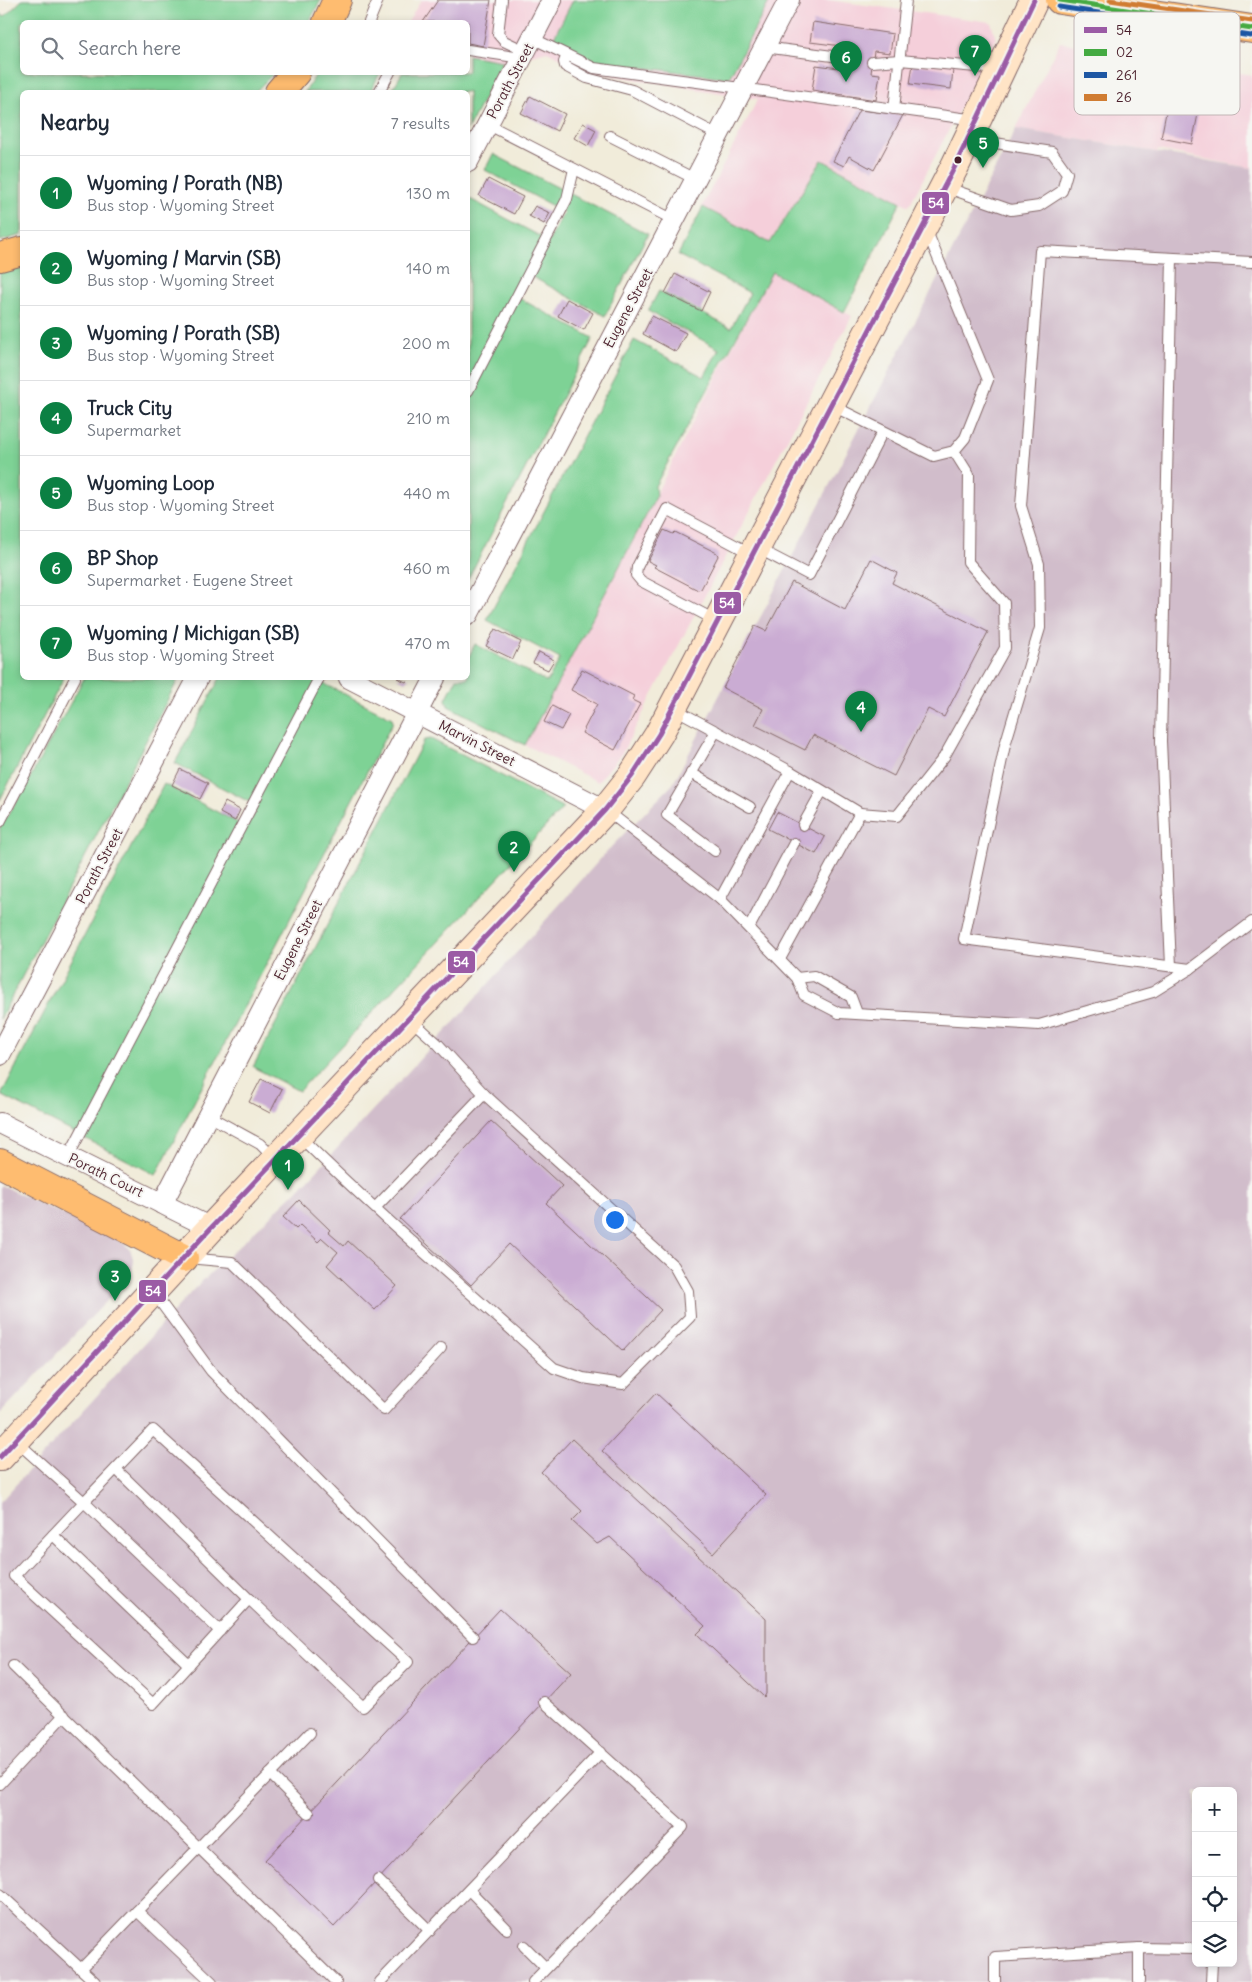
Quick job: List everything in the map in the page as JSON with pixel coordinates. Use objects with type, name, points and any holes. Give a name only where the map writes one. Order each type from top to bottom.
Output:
[{"type":"main road","points":[[328,20],[337,0]]},
{"type":"main road","points":[[8,1449],[211,1228],[605,810],[632,776],[646,756],[672,708],[944,187],[1034,0]]},
{"type":"main road","points":[[1060,0],[1139,12]]},
{"type":"main road","points":[[281,90],[293,75]]},
{"type":"main road","points":[[0,257],[20,252]]},
{"type":"main road","points":[[0,1163],[184,1258]]},
{"type":"street","name":"Porath Street","points":[[470,158],[552,0]]},
{"type":"street","name":"Eugene Street","points":[[470,611],[788,0]]},
{"type":"street","name":"Porath Street","points":[[0,1054],[197,680]]},
{"type":"street","name":"Marvin Street","points":[[353,680],[605,810]]},
{"type":"street","name":"Eugene Street","points":[[162,1204],[434,680]]},
{"type":"street","name":"Porath Court","points":[[0,1123],[211,1228]]},
{"type":"lane","points":[[370,20],[378,0]]},
{"type":"lane","points":[[502,0],[498,34],[504,42],[526,49]]},
{"type":"lane","points":[[894,109],[906,0]]},
{"type":"lane","points":[[764,47],[840,57]]},
{"type":"lane","points":[[470,50],[526,49],[567,55],[594,68],[894,109],[1052,152],[1067,173],[1062,191],[1039,206],[1011,210],[944,187]]},
{"type":"lane","points":[[567,55],[564,62],[565,66],[587,78],[632,90],[718,135]]},
{"type":"lane","points":[[872,62],[900,60],[1001,70]]},
{"type":"lane","points":[[380,90],[388,75]]},
{"type":"lane","points":[[487,124],[674,220]]},
{"type":"lane","points":[[610,136],[695,179]]},
{"type":"lane","points":[[470,387],[567,199],[574,169]]},
{"type":"lane","points":[[830,405],[934,456],[954,451],[965,438],[988,380],[924,225]]},
{"type":"lane","points":[[1190,969],[964,939],[1005,745],[1040,628],[1039,564],[1021,506],[1040,251],[1252,262]]},
{"type":"lane","points":[[1171,966],[1161,741],[1172,258]]},
{"type":"lane","points":[[718,621],[641,581],[636,575],[637,567],[667,509],[809,575],[883,431]]},
{"type":"lane","points":[[672,708],[790,771],[860,814],[897,816],[944,757],[1005,648],[1004,603],[968,562],[969,475],[954,451]]},
{"type":"lane","points":[[0,822],[74,680]]},
{"type":"lane","points":[[68,1157],[318,680]]},
{"type":"lane","points":[[715,851],[667,815],[716,731]]},
{"type":"lane","points":[[720,899],[790,771]]},
{"type":"lane","points":[[691,773],[750,807]]},
{"type":"lane","points":[[803,825],[822,791]]},
{"type":"lane","points":[[605,810],[720,899],[798,978],[804,995],[839,1013],[1039,1025],[1153,992],[1190,969],[1252,922]]},
{"type":"lane","points":[[780,959],[860,814]]},
{"type":"lane","points":[[749,928],[794,843]]},
{"type":"lane","points":[[798,978],[814,976],[851,997],[856,1013]]},
{"type":"lane","points":[[298,1135],[375,1208],[554,1368],[583,1378],[623,1384],[690,1317],[688,1291],[674,1266],[484,1094],[438,1044],[409,1018]]},
{"type":"lane","points":[[375,1208],[484,1094]]},
{"type":"lane","points":[[208,1115],[260,1144],[276,1159]]},
{"type":"lane","points":[[184,1258],[232,1262],[384,1410],[441,1348]]},
{"type":"lane","points":[[153,1291],[211,1371],[474,1637]]},
{"type":"lane","points":[[116,1469],[363,1707],[408,1662],[153,1430],[14,1576],[153,1704],[249,1599]]},
{"type":"lane","points":[[8,1449],[84,1502],[220,1632]]},
{"type":"lane","points":[[53,1535],[189,1664]]},
{"type":"lane","points":[[13,1666],[336,1982]]},
{"type":"lane","points":[[533,1982],[683,1827],[544,1702]]},
{"type":"lane","points":[[0,1784],[64,1715]]},
{"type":"lane","points":[[81,1969],[310,1733]]},
{"type":"lane","points":[[380,1982],[601,1752]]},
{"type":"lane","points":[[270,1774],[309,1813]]},
{"type":"lane","points":[[378,1880],[430,1931]]},
{"type":"lane","points":[[469,1890],[508,1930]]},
{"type":"lane","points":[[0,1894],[95,1982]]},
{"type":"lane","points":[[137,1911],[212,1982]]},
{"type":"lane","points":[[524,1946],[546,1968]]},
{"type":"lane","points":[[1139,1948],[1139,1982]]},
{"type":"lane","points":[[995,1982],[994,1957],[1139,1948],[1192,1949]]},
{"type":"lane","points":[[1211,1982],[1212,1967]]},
{"type":"shaded area","points":[[421,0],[828,0],[991,22],[996,40],[909,206],[822,160],[769,243],[702,206],[758,99],[590,72],[547,51],[505,62],[470,55],[470,20],[409,20]]},
{"type":"shaded area","points":[[1060,42],[1074,44],[1074,115],[1240,115],[1240,73],[1252,75],[1252,168],[1158,150],[1157,152],[1016,129]]},
{"type":"shaded area","points":[[1016,129],[1252,168],[1252,1982],[0,1982],[0,1502],[195,1288],[306,1182],[458,1018],[612,846],[673,784]]},
{"type":"shaded area","points":[[772,271],[852,316],[622,753],[598,782],[525,745]]},
{"type":"shaded area","points":[[0,1185],[60,1213],[114,1235],[130,1249],[134,1262],[131,1275],[0,1414]]},
{"type":"green space","points":[[22,0],[321,0],[310,20],[20,20],[20,75],[272,75],[257,90],[20,90],[20,236],[0,241],[0,12],[4,17]]},
{"type":"green space","points":[[573,0],[754,0],[769,2],[729,78],[597,62],[554,42],[554,37]]},
{"type":"green space","points":[[470,55],[503,61],[470,125],[470,90],[392,90],[401,75],[470,75]]},
{"type":"green space","points":[[316,75],[379,75],[371,90],[306,90]]},
{"type":"green space","points":[[493,154],[648,234],[605,316],[525,273],[513,295],[593,338],[470,575],[470,199],[549,241],[564,212],[485,170]]},
{"type":"green space","points":[[822,160],[901,202],[844,312],[772,272],[655,486],[656,497],[525,745],[448,706],[446,699],[456,680],[470,680],[470,654],[475,644],[547,682],[560,659],[487,620],[634,340],[704,377],[719,349],[648,311],[659,291],[731,328],[750,293],[678,255],[703,207],[770,243]]},
{"type":"green space","points":[[20,263],[20,680],[63,680],[0,800],[0,269]]},
{"type":"green space","points":[[83,680],[178,680],[0,1019],[0,827],[19,798]]},
{"type":"green space","points":[[219,680],[317,680],[392,718],[393,722],[156,1175],[1,1095],[164,784],[244,826],[255,805],[175,763]]},
{"type":"green space","points":[[431,739],[562,807],[562,809],[299,1091],[253,1067],[424,740]]},
{"type":"building","points":[[438,0],[491,0],[483,46],[470,43],[470,20],[424,20]]},
{"type":"building","points":[[813,22],[893,34],[890,53],[874,51],[871,73],[880,74],[876,100],[812,90],[816,65],[839,68],[842,46],[810,42]]},
{"type":"building","points":[[913,64],[953,70],[951,89],[910,84]]},
{"type":"building","points":[[530,96],[565,114],[557,131],[521,113]]},
{"type":"building","points":[[859,110],[903,115],[874,170],[849,156],[844,166],[833,161]]},
{"type":"building","points":[[1166,115],[1198,115],[1192,144],[1161,138]]},
{"type":"building","points":[[583,123],[596,130],[588,146],[574,138]]},
{"type":"building","points":[[488,179],[523,197],[514,214],[479,196]]},
{"type":"building","points":[[535,206],[550,213],[544,224],[529,216]]},
{"type":"building","points":[[675,274],[710,292],[701,311],[665,293]]},
{"type":"building","points":[[567,299],[593,313],[584,330],[558,316]]},
{"type":"building","points":[[652,316],[686,333],[676,352],[643,334]]},
{"type":"building","points":[[664,530],[673,534],[675,532],[717,553],[718,556],[701,589],[698,590],[654,567],[656,565],[648,561]]},
{"type":"building","points":[[871,559],[897,573],[892,583],[988,632],[944,717],[928,709],[894,776],[813,735],[805,750],[755,725],[763,709],[723,688],[755,626],[766,631],[792,582],[845,610]]},
{"type":"building","points":[[495,629],[521,642],[513,659],[486,646]]},
{"type":"building","points":[[539,652],[554,660],[548,670],[533,663]]},
{"type":"building","points":[[582,669],[634,696],[632,700],[640,704],[615,750],[582,733],[597,704],[571,690]]},
{"type":"building","points":[[552,706],[569,715],[561,730],[544,722]]},
{"type":"building","points":[[180,769],[208,783],[200,799],[172,785]]},
{"type":"building","points":[[225,802],[240,810],[235,821],[220,813]]},
{"type":"building","points":[[777,812],[825,837],[816,854],[768,829]]},
{"type":"building","points":[[261,1079],[282,1089],[270,1113],[249,1102]]},
{"type":"building","points":[[491,1121],[562,1186],[546,1203],[661,1310],[623,1351],[509,1244],[471,1285],[400,1219]]},
{"type":"building","points":[[299,1200],[330,1230],[328,1232],[344,1246],[348,1241],[397,1286],[375,1310],[327,1265],[338,1252],[322,1238],[318,1242],[300,1225],[296,1229],[283,1217]]},
{"type":"building","points":[[656,1393],[766,1495],[713,1553],[602,1451]]},
{"type":"building","points":[[572,1439],[766,1619],[766,1694],[764,1697],[697,1634],[705,1626],[610,1537],[597,1544],[572,1521],[582,1511],[541,1472]]},
{"type":"building","points":[[500,1609],[571,1673],[334,1927],[265,1860]]},
{"type":"transit line","name":"54","points":[[0,1457],[211,1228],[605,810],[632,776],[659,734],[955,166],[1034,0]]},
{"type":"transit line","name":"02","points":[[1060,0],[1139,12]]},
{"type":"transit line","name":"26","points":[[1110,0],[1191,12]]},
{"type":"transit line","name":"261","points":[[1059,7],[1092,12]]},
{"type":"transit line","name":"26","points":[[1240,19],[1252,21]]},
{"type":"transit line","name":"02","points":[[1240,27],[1252,29]]},
{"type":"transit line","name":"261","points":[[1240,34],[1251,36]]},
{"type":"place","name":"Wyoming / Michigan (SB)","points":[[975,76]]},
{"type":"place","name":"BP Shop","points":[[846,82]]},
{"type":"place","name":"Wyoming Loop","points":[[983,168]]},
{"type":"place","name":"Truck City","points":[[861,732]]},
{"type":"place","name":"Wyoming / Marvin (SB)","points":[[514,872]]},
{"type":"place","name":"Wyoming / Porath (NB)","points":[[288,1190]]},
{"type":"place","name":"Wyoming / Porath (SB)","points":[[115,1301]]}]
